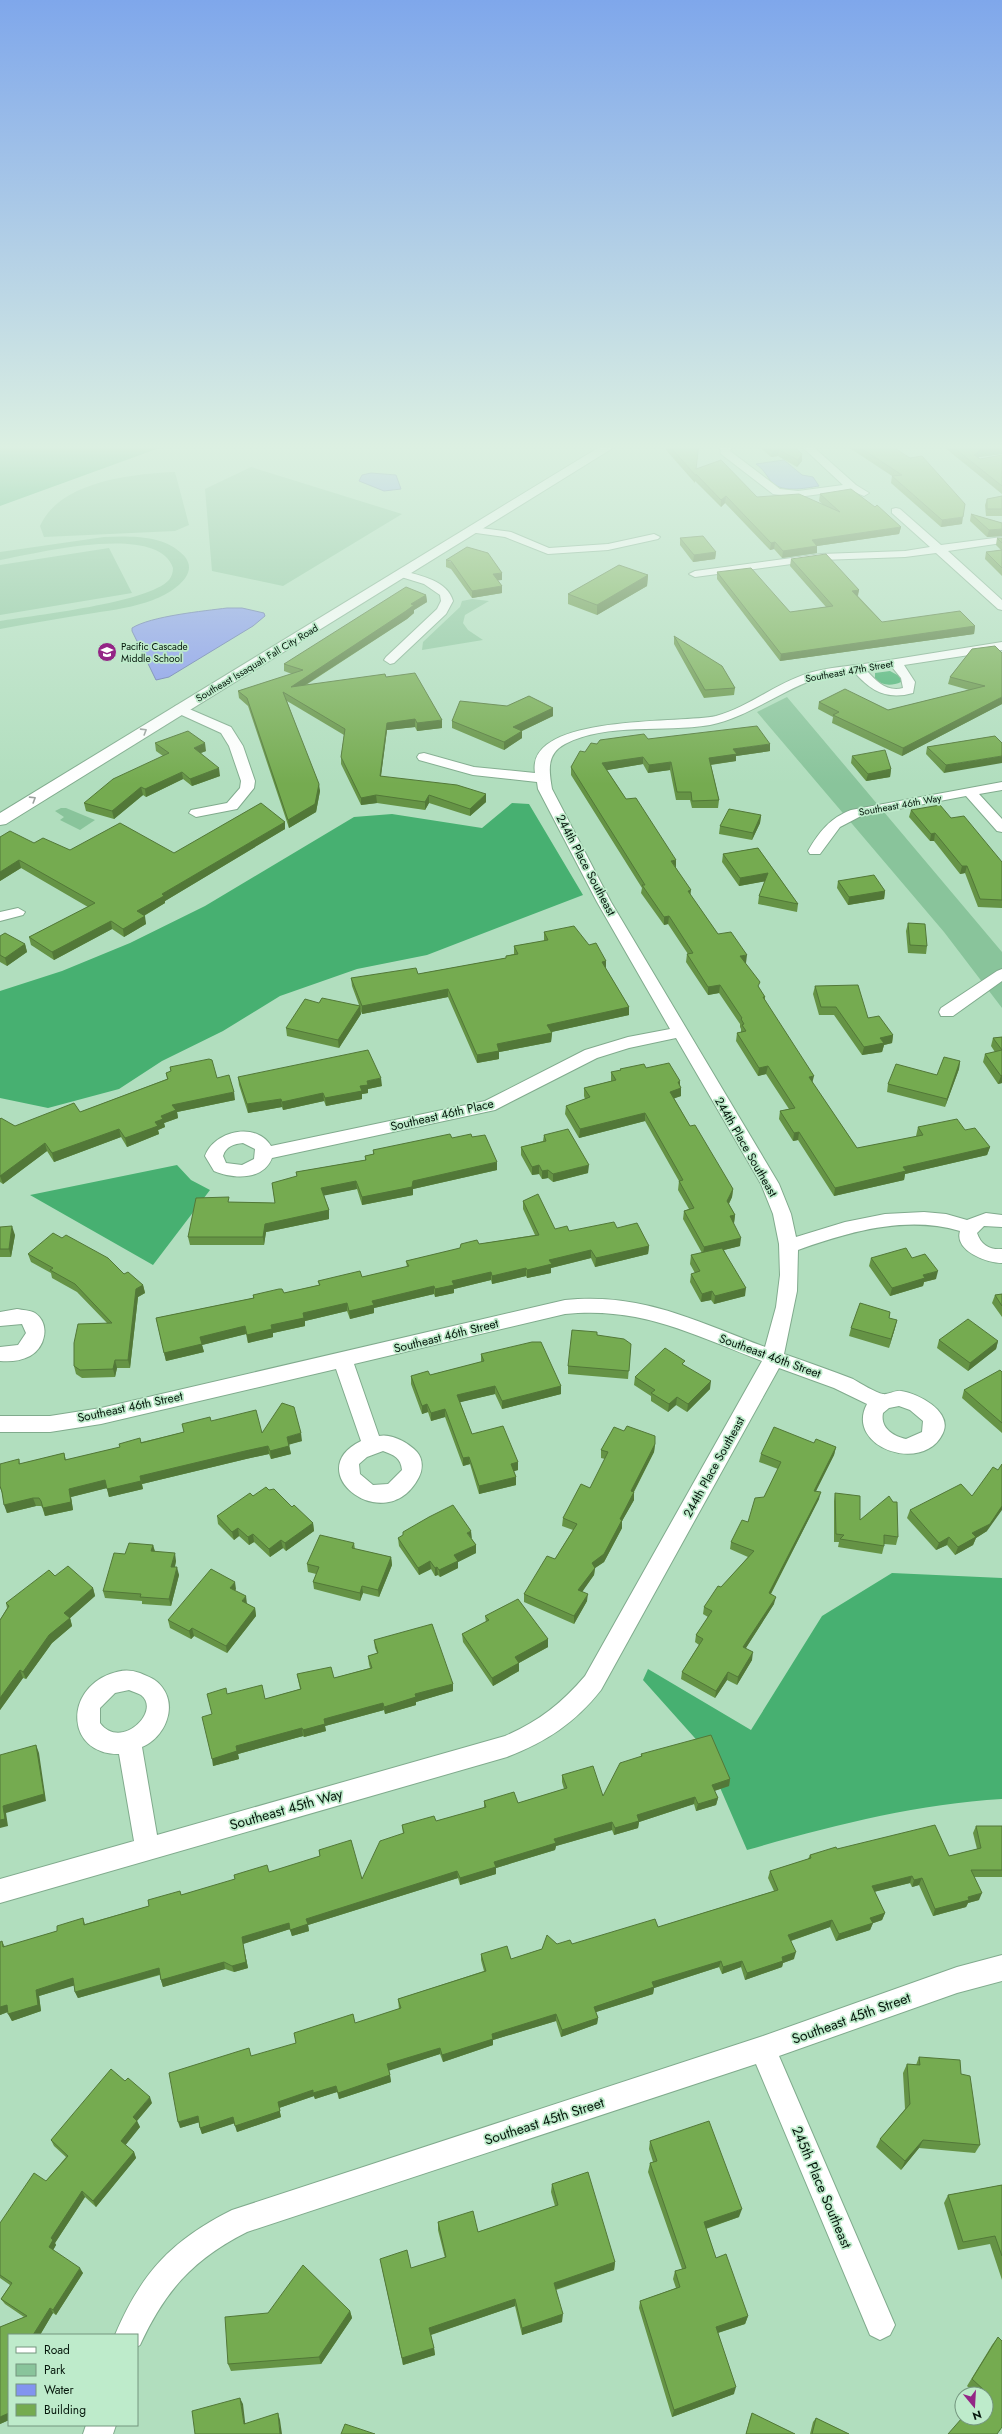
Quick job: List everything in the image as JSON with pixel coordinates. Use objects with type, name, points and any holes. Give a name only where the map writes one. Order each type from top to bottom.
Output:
[{"type":"street","name":"Southeast Issaquah Fall City Road","points":[[0,804],[408,557]]},
{"type":"street","name":"Southeast Issaquah Fall City Road","points":[[0,820],[430,557]]},
{"type":"street","points":[[695,574],[821,557],[835,557]]},
{"type":"street","points":[[949,557],[1002,606]]},
{"type":"street","points":[[390,660],[442,611],[447,601],[445,593],[428,582],[402,574]]},
{"type":"street","name":"Southeast 47th Street","points":[[541,778],[540,766],[545,755],[558,744],[581,733],[600,729],[692,724],[718,719],[760,704],[796,682],[812,676],[1002,646]]},
{"type":"street","points":[[857,668],[876,688],[884,692],[894,693],[909,690],[910,685],[907,677],[895,663]]},
{"type":"street","points":[[180,709],[226,730],[236,746],[248,781],[247,788],[232,806],[196,813]]},
{"type":"street","points":[[424,757],[473,771],[541,778]]},
{"type":"street","name":"244th Place Southeast","points":[[541,778],[604,902],[770,1184],[782,1214],[790,1246],[788,1287],[780,1324],[774,1340],[774,1358],[593,1683],[565,1714]]},
{"type":"street","name":"Southeast 46th Way","points":[[815,851],[825,833],[836,822],[849,815],[866,810],[1002,786]]},
{"type":"street","points":[[970,792],[1002,828]]},
{"type":"street","points":[[0,917],[18,912]]},
{"type":"street","points":[[947,1012],[1002,974]]},
{"type":"street","name":"Southeast 46th Place","points":[[265,1153],[489,1106],[507,1100],[579,1060],[630,1043],[680,1032]]},
{"type":"street","points":[[790,1246],[833,1230],[897,1220],[943,1220],[970,1227],[982,1219],[1002,1221]]},
{"type":"street","points":[[970,1227],[969,1240],[974,1246],[989,1255],[1002,1256]]},
{"type":"street","name":"Southeast 46th Street","points":[[0,1424],[37,1424],[100,1415],[344,1360],[565,1307],[598,1303],[648,1311],[843,1383],[880,1402]]},
{"type":"street","points":[[0,1320],[18,1316],[27,1318],[33,1322],[37,1329],[36,1336],[28,1347],[14,1354],[1,1358]]},
{"type":"street","points":[[344,1360],[372,1444]]},
{"type":"street","name":"Southeast 45th Way","points":[[0,1891],[507,1746],[547,1729],[565,1714]]},
{"type":"street","points":[[129,1742],[147,1849]]},
{"type":"street","name":"Southeast 45th Street","points":[[131,2334],[151,2294],[165,2274],[186,2252],[212,2234],[242,2220],[763,2049],[985,1970],[1002,1968]]},
{"type":"street","name":"245th Place Southeast","points":[[763,2049],[880,2325]]},
{"type":"green space","points":[[0,557],[17,557],[0,560]]},
{"type":"green space","points":[[54,557],[113,557],[132,593],[0,615],[0,565]]},
{"type":"green space","points":[[165,557],[184,557],[187,560],[189,567],[183,581],[161,597],[116,609],[0,629],[0,621],[90,607],[139,595],[157,588],[169,580],[173,568]]},
{"type":"green space","points":[[211,557],[332,557],[283,586],[212,571]]},
{"type":"green space","points":[[472,599],[489,601],[465,615],[463,623],[468,630],[483,640],[422,650],[423,642],[460,607],[462,601]]},
{"type":"green space","points":[[890,671],[901,677],[901,682],[887,685],[875,679],[875,673]]},
{"type":"green space","points":[[787,697],[1002,952],[1002,1008],[944,932],[757,712]]},
{"type":"green space","points":[[512,803],[529,804],[583,895],[427,955],[357,969],[280,996],[223,1031],[162,1061],[119,1089],[48,1108],[0,1098],[0,991],[62,971],[130,943],[205,906],[354,817],[392,814],[482,828]]},
{"type":"green space","points":[[61,808],[66,808],[95,820],[80,830],[60,820],[64,817],[55,811]]},
{"type":"green space","points":[[177,1165],[191,1180],[210,1190],[153,1265],[30,1195]]},
{"type":"green space","points":[[892,1573],[1002,1578],[1002,1799],[937,1806],[873,1817],[747,1850],[702,1746],[643,1680],[648,1669],[751,1730],[822,1616]]},
{"type":"water","points":[[227,608],[242,608],[264,613],[265,616],[253,626],[169,677],[156,680],[132,631],[132,628],[164,617]]},
{"type":"building","points":[[452,557],[491,557],[502,573],[493,574],[502,586],[472,591],[451,561],[446,560]]},
{"type":"building","points":[[808,557],[828,557],[859,590],[852,591],[882,622],[960,611],[975,626],[781,654],[717,572],[751,568],[790,612],[833,606],[791,559]]},
{"type":"building","points":[[991,557],[1002,557],[1002,568]]},
{"type":"building","points":[[619,565],[648,575],[597,605],[568,594]]},
{"type":"building","points":[[406,587],[426,595],[411,604],[414,605],[406,611],[291,687],[385,674],[386,677],[415,673],[442,720],[417,723],[415,719],[387,723],[380,776],[457,785],[486,794],[470,809],[429,795],[425,802],[376,795],[361,798],[341,757],[345,729],[283,692],[319,784],[315,804],[288,820],[247,698],[238,691],[303,670],[284,664]]},
{"type":"building","points":[[674,636],[722,666],[735,688],[705,690]]},
{"type":"building","points":[[995,646],[1002,653],[1002,697],[903,748],[833,715],[839,712],[819,702],[845,689],[888,710],[985,686],[950,677],[972,649]]},
{"type":"building","points":[[529,696],[553,708],[513,727],[522,731],[504,742],[452,721],[460,701],[507,706]]},
{"type":"building","points":[[757,726],[770,744],[733,749],[737,754],[709,758],[719,800],[692,801],[691,792],[677,792],[671,762],[649,765],[643,757],[602,763],[626,799],[636,798],[676,860],[671,861],[691,890],[688,891],[718,934],[731,932],[747,955],[740,956],[760,982],[758,986],[765,997],[763,997],[814,1076],[809,1077],[857,1148],[923,1135],[918,1127],[957,1119],[965,1130],[975,1128],[990,1147],[903,1167],[906,1171],[835,1188],[799,1132],[794,1133],[780,1111],[795,1108],[768,1066],[759,1068],[737,1033],[746,1031],[742,1025],[744,1024],[741,1019],[742,1018],[720,985],[708,987],[687,954],[693,953],[669,916],[664,917],[642,885],[645,885],[571,767],[580,751],[585,752],[591,743],[597,744],[600,740],[644,734],[648,739]]},
{"type":"building","points":[[188,731],[205,743],[194,748],[219,768],[190,779],[182,772],[145,789],[141,787],[112,811],[84,803],[113,779],[169,753],[155,743]]},
{"type":"building","points":[[995,736],[1002,743],[1002,756],[946,765],[927,747]]},
{"type":"building","points":[[885,750],[891,769],[868,774],[852,756]]},
{"type":"building","points":[[261,803],[285,822],[162,894],[164,896],[137,911],[145,916],[123,929],[111,921],[52,952],[29,937],[95,903],[19,860],[0,872],[0,837],[10,831],[34,843],[43,838],[70,850],[120,823],[174,853]]},
{"type":"building","points":[[940,805],[951,818],[964,816],[1002,862],[1002,900],[980,899],[967,866],[962,866],[935,833],[931,834],[911,810]]},
{"type":"building","points":[[729,809],[761,815],[753,833],[720,826]]},
{"type":"building","points":[[758,848],[798,904],[759,896],[768,873],[740,878],[723,854]]},
{"type":"building","points":[[874,875],[885,891],[849,897],[838,881]]},
{"type":"building","points":[[908,923],[925,924],[927,946],[910,945]]},
{"type":"building","points":[[574,926],[589,945],[596,943],[606,961],[602,962],[629,1007],[547,1025],[552,1033],[497,1044],[499,1051],[477,1055],[448,989],[362,1006],[351,978],[416,968],[418,974],[506,958],[506,956],[518,954],[514,946],[548,940],[544,932]]},
{"type":"building","points":[[5,933],[25,944],[5,958],[0,955],[0,936]]},
{"type":"building","points":[[858,985],[868,1018],[879,1016],[893,1035],[880,1038],[884,1043],[864,1047],[836,1007],[821,1007],[815,986]]},
{"type":"building","points":[[322,998],[360,1006],[338,1040],[286,1028],[305,999],[319,1003]]},
{"type":"building","points":[[1002,1037],[1002,1050],[993,1038]]},
{"type":"building","points":[[368,1050],[381,1078],[367,1081],[368,1085],[360,1086],[362,1091],[325,1098],[323,1093],[282,1102],[281,1099],[247,1104],[238,1077]]},
{"type":"building","points":[[1002,1050],[1002,1075],[1001,1076],[985,1054]]},
{"type":"building","points":[[944,1057],[960,1061],[947,1099],[888,1084],[896,1064],[937,1075]]},
{"type":"building","points":[[209,1059],[212,1060],[217,1078],[229,1075],[234,1092],[172,1105],[176,1110],[161,1116],[163,1119],[155,1122],[158,1126],[125,1138],[119,1129],[52,1153],[45,1143],[0,1176],[1,1118],[15,1126],[74,1103],[80,1112],[168,1079],[166,1073],[171,1071],[170,1067]]},
{"type":"building","points":[[669,1063],[680,1081],[678,1082],[681,1088],[670,1092],[690,1126],[695,1125],[733,1189],[727,1201],[735,1215],[730,1216],[741,1238],[704,1247],[684,1211],[694,1208],[679,1181],[683,1180],[645,1113],[580,1129],[566,1106],[590,1097],[584,1088],[616,1080],[611,1072],[644,1064],[646,1068]]},
{"type":"building","points":[[568,1129],[589,1165],[553,1174],[548,1170],[542,1171],[539,1165],[532,1167],[521,1147],[546,1141],[544,1135]]},
{"type":"building","points":[[450,1134],[452,1138],[471,1134],[472,1137],[485,1135],[497,1162],[413,1181],[412,1187],[362,1197],[356,1181],[321,1188],[329,1210],[265,1224],[263,1237],[188,1237],[196,1198],[229,1197],[228,1202],[275,1203],[272,1183],[297,1176],[296,1172],[366,1160],[365,1156],[374,1154],[373,1150]]},
{"type":"building","points":[[538,1194],[555,1229],[567,1226],[569,1231],[614,1222],[617,1228],[637,1223],[649,1246],[596,1258],[591,1250],[549,1260],[552,1264],[527,1270],[526,1268],[492,1276],[491,1272],[452,1281],[454,1285],[435,1289],[434,1286],[372,1301],[374,1305],[349,1311],[347,1303],[303,1313],[304,1318],[271,1325],[272,1329],[247,1335],[245,1326],[200,1337],[202,1344],[164,1353],[156,1318],[254,1298],[253,1295],[279,1289],[282,1289],[284,1293],[320,1285],[318,1281],[360,1271],[362,1277],[409,1266],[406,1261],[460,1248],[461,1244],[477,1240],[479,1244],[539,1235],[523,1201]]},
{"type":"building","points":[[12,1226],[9,1249],[0,1249],[0,1227]]},
{"type":"building","points":[[53,1233],[62,1238],[66,1235],[108,1258],[124,1274],[128,1272],[143,1285],[136,1289],[128,1360],[115,1360],[113,1369],[80,1370],[74,1366],[74,1343],[78,1324],[112,1323],[75,1284],[50,1270],[53,1268],[28,1254]]},
{"type":"building","points":[[722,1248],[746,1288],[715,1296],[712,1291],[702,1294],[691,1274],[700,1271],[691,1255]]},
{"type":"building","points":[[906,1248],[912,1258],[925,1254],[938,1271],[923,1275],[925,1278],[892,1288],[871,1258]]},
{"type":"building","points":[[1002,1294],[1002,1306],[995,1295]]},
{"type":"building","points":[[860,1303],[890,1312],[889,1318],[897,1320],[891,1339],[851,1328]]},
{"type":"building","points":[[968,1319],[998,1341],[970,1363],[939,1340]]},
{"type":"building","points":[[572,1330],[597,1332],[597,1335],[624,1339],[631,1344],[629,1371],[568,1366]]},
{"type":"building","points":[[532,1342],[541,1342],[561,1386],[502,1401],[495,1386],[457,1395],[472,1434],[503,1426],[518,1462],[511,1464],[516,1477],[479,1486],[469,1457],[463,1458],[445,1409],[431,1413],[427,1404],[422,1406],[411,1376],[428,1371],[430,1375],[484,1361],[481,1354]]},
{"type":"building","points":[[665,1348],[685,1361],[682,1364],[711,1381],[688,1404],[677,1397],[669,1404],[651,1393],[655,1390],[635,1377]]},
{"type":"building","points":[[1000,1370],[1002,1372],[1002,1423],[964,1390]]},
{"type":"building","points":[[282,1403],[294,1407],[301,1433],[287,1437],[289,1446],[270,1451],[268,1446],[245,1451],[140,1476],[141,1481],[107,1489],[105,1480],[69,1489],[71,1502],[43,1508],[39,1498],[4,1505],[0,1486],[0,1464],[19,1459],[19,1464],[64,1453],[65,1460],[120,1447],[119,1444],[140,1438],[141,1443],[184,1432],[182,1424],[210,1417],[211,1421],[256,1410],[262,1433]]},
{"type":"building","points":[[627,1426],[655,1436],[655,1444],[631,1491],[634,1492],[620,1519],[622,1520],[604,1554],[592,1563],[595,1568],[578,1590],[588,1594],[574,1616],[524,1594],[547,1556],[555,1559],[577,1524],[563,1518],[581,1484],[590,1488],[608,1452],[601,1450],[614,1427],[624,1431]]},
{"type":"building","points":[[774,1427],[814,1443],[816,1439],[836,1447],[814,1491],[821,1492],[769,1593],[776,1597],[743,1647],[753,1652],[738,1677],[728,1672],[716,1691],[682,1672],[703,1639],[696,1635],[712,1611],[704,1607],[718,1586],[721,1587],[754,1551],[731,1542],[742,1520],[748,1522],[755,1498],[764,1497],[781,1462],[761,1454]]},
{"type":"building","points":[[1002,1464],[1002,1506],[990,1524],[972,1533],[976,1537],[958,1547],[949,1537],[939,1543],[910,1510],[961,1484],[972,1496],[993,1467],[998,1470]]},
{"type":"building","points":[[266,1487],[269,1490],[274,1489],[292,1507],[294,1505],[313,1523],[285,1543],[281,1540],[269,1549],[253,1534],[248,1537],[238,1528],[232,1532],[217,1516],[250,1493],[253,1496]]},
{"type":"building","points":[[835,1493],[860,1496],[860,1520],[889,1496],[893,1502],[897,1502],[898,1537],[884,1535],[884,1546],[840,1539],[844,1535],[836,1534]]},
{"type":"building","points":[[453,1505],[471,1531],[467,1533],[476,1545],[454,1555],[458,1561],[439,1570],[437,1567],[435,1568],[430,1561],[418,1568],[398,1538],[403,1535],[403,1532]]},
{"type":"building","points":[[320,1535],[354,1543],[352,1548],[391,1557],[378,1590],[362,1586],[360,1593],[313,1582],[319,1567],[307,1564]]},
{"type":"building","points":[[129,1543],[153,1545],[151,1551],[175,1553],[171,1567],[177,1567],[169,1599],[140,1597],[141,1594],[103,1591],[114,1553],[125,1554]]},
{"type":"building","points":[[68,1566],[93,1588],[64,1613],[70,1618],[49,1635],[23,1672],[20,1670],[0,1698],[0,1620],[9,1606],[6,1603],[49,1570],[55,1576]]},
{"type":"building","points":[[211,1569],[235,1582],[230,1588],[246,1596],[242,1601],[255,1608],[226,1646],[192,1628],[189,1631],[168,1620]]},
{"type":"building","points":[[518,1599],[548,1639],[515,1657],[519,1663],[492,1678],[462,1634],[489,1620],[485,1616]]},
{"type":"building","points":[[432,1624],[453,1684],[415,1694],[416,1697],[384,1707],[383,1703],[324,1719],[325,1724],[303,1730],[302,1728],[236,1746],[237,1751],[212,1759],[202,1717],[212,1714],[207,1694],[226,1688],[227,1694],[262,1685],[265,1699],[301,1689],[297,1674],[331,1667],[334,1678],[372,1668],[368,1656],[378,1653],[374,1640]]},
{"type":"building","points":[[711,1735],[730,1779],[712,1785],[718,1798],[698,1804],[695,1797],[637,1815],[639,1821],[615,1828],[612,1822],[554,1839],[556,1843],[494,1862],[496,1867],[460,1878],[457,1871],[306,1919],[308,1924],[290,1930],[289,1923],[242,1937],[246,1962],[232,1966],[224,1962],[161,1980],[159,1968],[75,1992],[73,1978],[36,1990],[38,2005],[8,2014],[7,2005],[0,2007],[0,1942],[2,1941],[3,1947],[57,1931],[57,1926],[83,1918],[84,1925],[149,1906],[148,1900],[180,1891],[181,1895],[235,1879],[234,1875],[267,1865],[269,1872],[320,1856],[319,1850],[351,1840],[362,1879],[380,1841],[404,1833],[402,1825],[434,1816],[436,1821],[486,1807],[484,1801],[514,1792],[518,1803],[567,1788],[562,1775],[593,1766],[603,1796],[620,1763],[642,1756],[641,1754]]},
{"type":"building","points":[[36,1745],[44,1794],[3,1806],[5,1819],[0,1820],[0,1755]]},
{"type":"building","points":[[935,1825],[949,1856],[981,1848],[976,1826],[1002,1826],[1002,1870],[971,1870],[982,1893],[968,1897],[969,1900],[935,1909],[922,1878],[914,1880],[912,1876],[872,1886],[885,1913],[870,1918],[873,1923],[839,1934],[832,1920],[788,1935],[796,1952],[782,1957],[783,1961],[747,1973],[742,1961],[723,1967],[721,1961],[652,1982],[654,1987],[594,2007],[598,2018],[562,2030],[556,2014],[492,2034],[493,2039],[442,2055],[440,2048],[387,2064],[390,2075],[338,2093],[336,2086],[313,2093],[313,2090],[278,2102],[280,2111],[235,2126],[233,2117],[200,2128],[198,2116],[178,2122],[169,2073],[249,2048],[251,2056],[296,2043],[294,2033],[353,2014],[355,2023],[401,2008],[398,1999],[486,1971],[481,1954],[507,1946],[511,1959],[542,1949],[547,1935],[557,1944],[570,1940],[572,1944],[655,1919],[658,1927],[778,1890],[770,1871],[811,1858],[810,1855],[836,1847],[837,1849]]},
{"type":"building","points":[[919,2057],[960,2060],[961,2074],[970,2076],[980,2145],[923,2140],[905,2161],[880,2139],[910,2104],[907,2064],[920,2065]]},
{"type":"building","points":[[111,2069],[125,2081],[128,2078],[150,2097],[133,2117],[137,2121],[121,2141],[134,2152],[93,2201],[82,2191],[51,2238],[53,2240],[49,2247],[80,2268],[53,2310],[50,2308],[34,2334],[8,2334],[8,2413],[0,2417],[0,2327],[27,2316],[1,2299],[12,2283],[0,2275],[0,2223],[34,2173],[46,2181],[68,2156],[51,2140]]},
{"type":"building","points":[[709,2121],[742,2209],[704,2222],[716,2258],[726,2254],[748,2316],[716,2327],[736,2387],[674,2410],[640,2301],[680,2287],[675,2271],[686,2268],[650,2163],[657,2161],[650,2141]]},
{"type":"building","points":[[588,2172],[615,2262],[554,2283],[563,2314],[522,2328],[515,2299],[429,2328],[434,2348],[402,2358],[380,2259],[407,2250],[411,2268],[446,2257],[438,2222],[473,2211],[478,2232],[558,2205],[552,2184]]},
{"type":"building","points":[[1002,2185],[1002,2256],[995,2236],[963,2242],[948,2195]]},
{"type":"building","points":[[303,2265],[350,2311],[319,2357],[228,2364],[225,2317],[268,2313]]},
{"type":"building","points":[[998,2337],[1002,2341],[1002,2427],[997,2434],[948,2434],[955,2426],[994,2426],[994,2386],[980,2386],[972,2379]]},
{"type":"building","points":[[240,2398],[244,2424],[278,2413],[280,2434],[195,2434],[192,2411]]},
{"type":"building","points":[[752,2413],[795,2434],[746,2434]]},
{"type":"building","points":[[816,2418],[849,2434],[812,2434]]},
{"type":"building","points":[[345,2424],[375,2434],[341,2434]]},
{"type":"place","name":"Pacific Cascade Middle School","points":[[107,652]]}]
